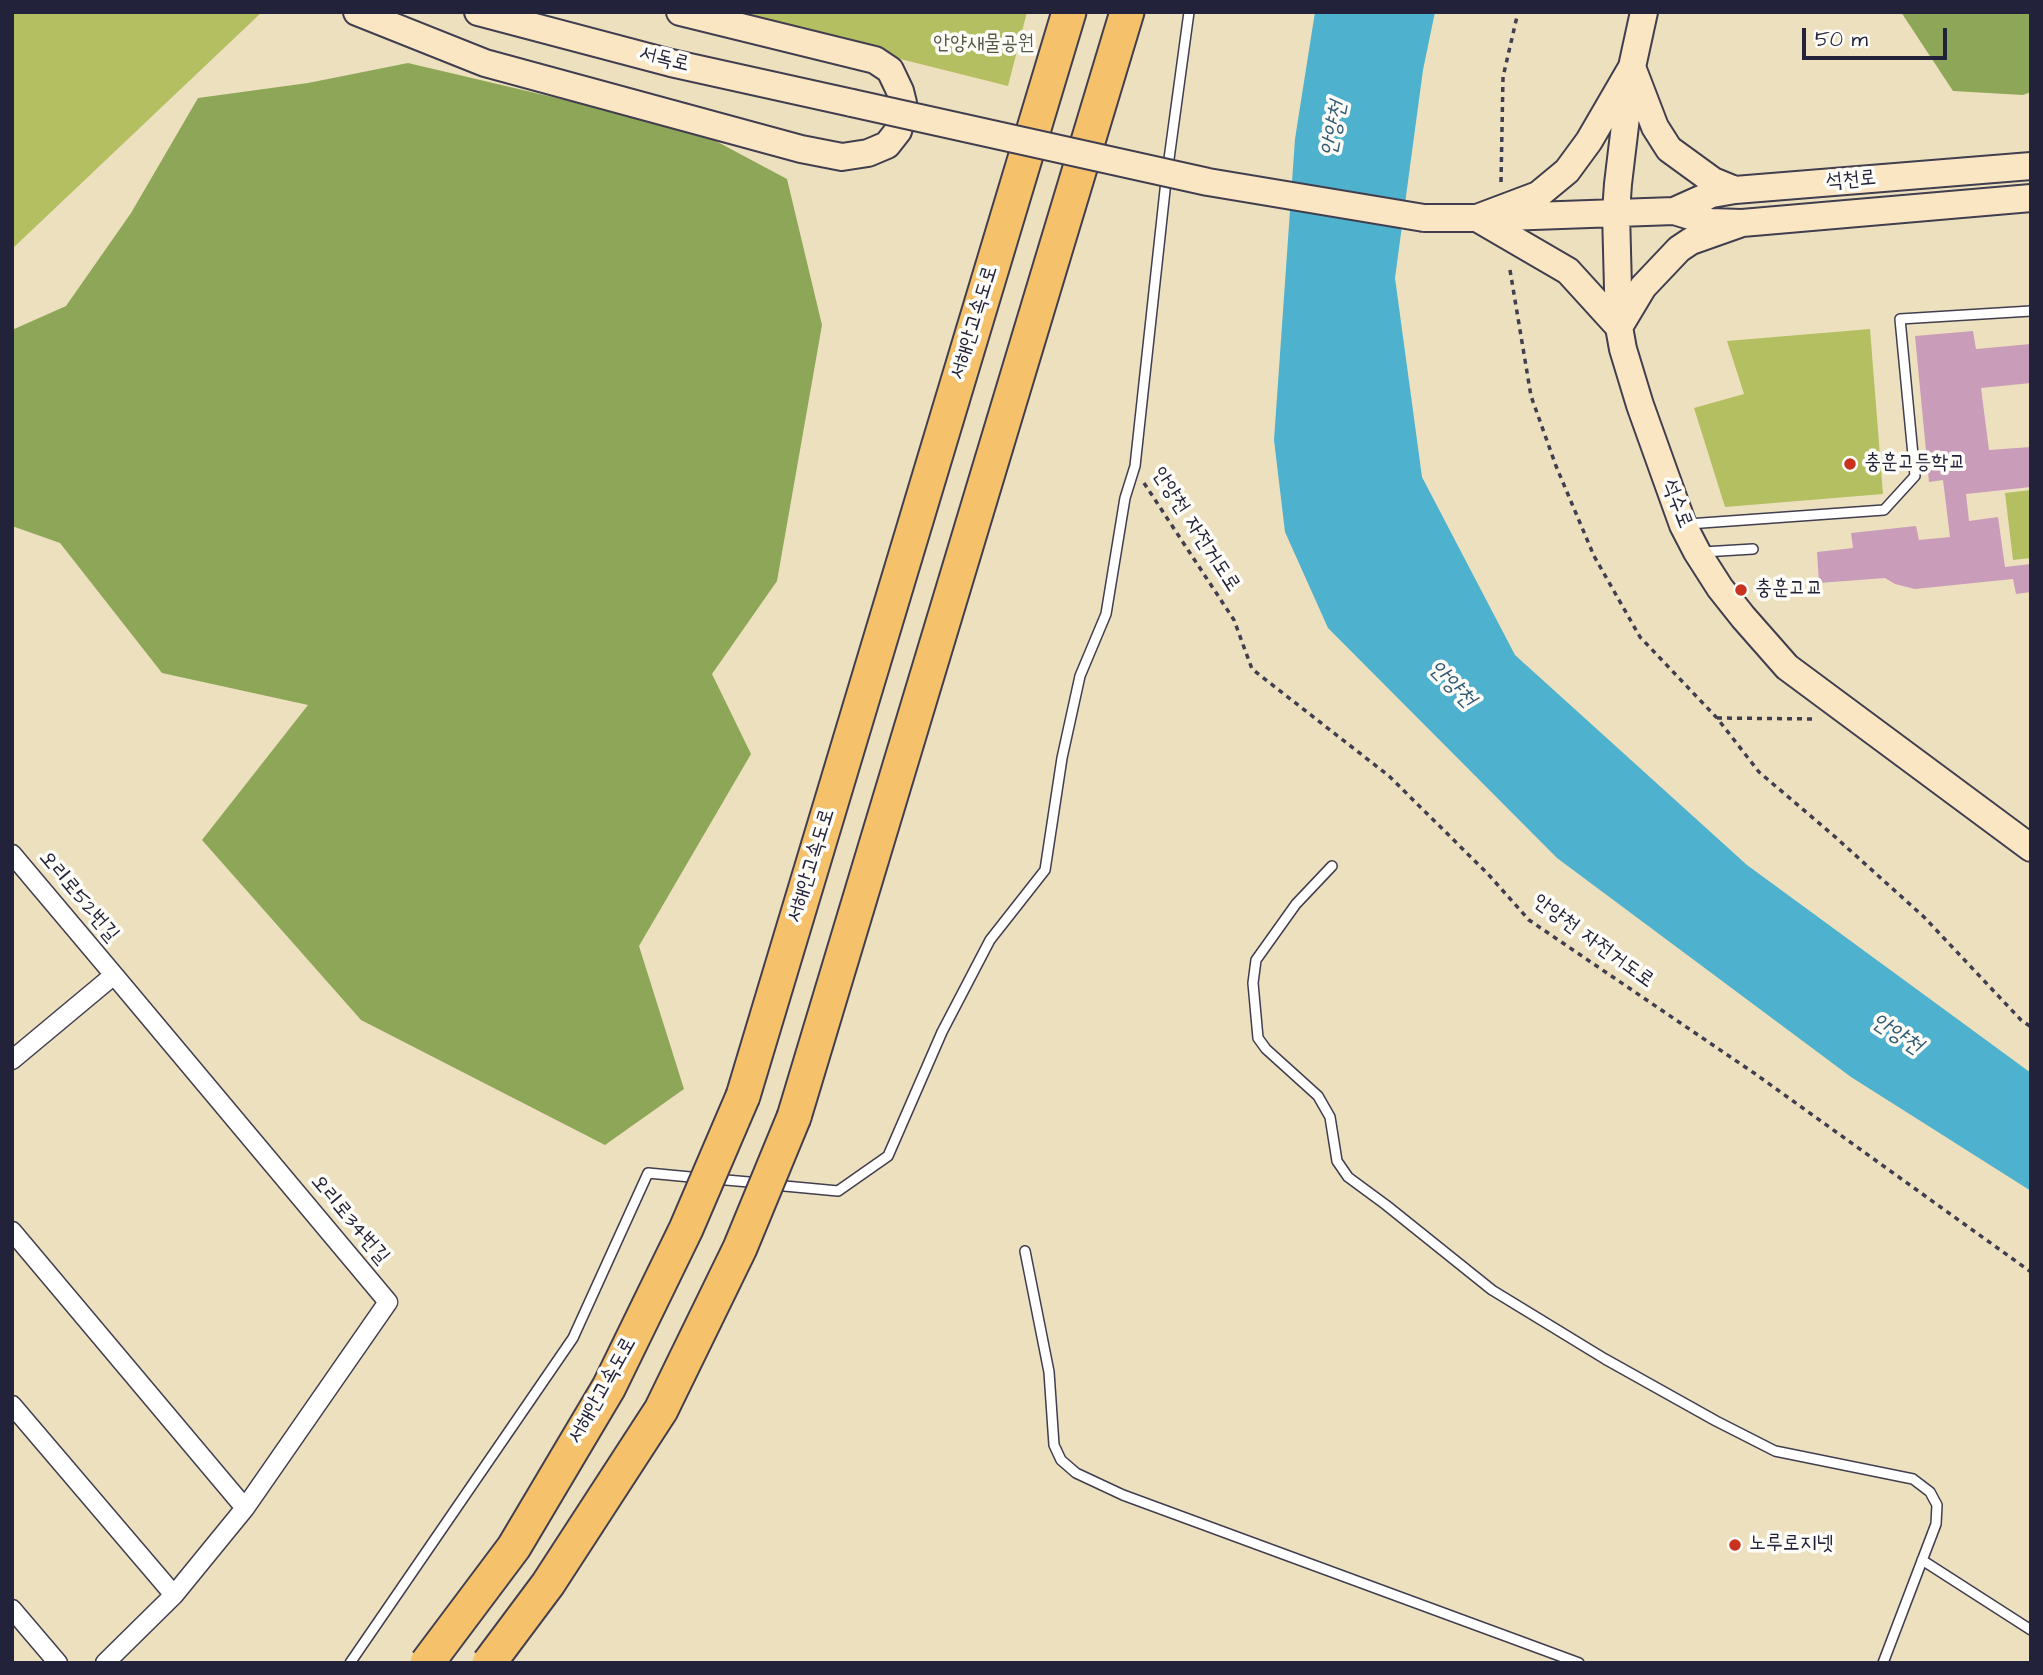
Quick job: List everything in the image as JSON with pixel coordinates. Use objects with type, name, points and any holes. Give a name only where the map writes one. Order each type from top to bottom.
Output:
[{"type":"highway","name":"서해안고속도로","points":[[426,1663],[514,1547],[609,1387],[686,1229],[743,1096],[1069,12]]},
{"type":"highway","points":[[489,1663],[548,1584],[661,1410],[740,1248],[794,1117],[1127,12]]},
{"type":"street","points":[[358,12],[485,63],[801,149],[842,157],[869,153],[887,145],[898,131],[903,103],[900,91],[890,70],[875,60],[680,12]]},
{"type":"street","name":"서독로","points":[[478,12],[671,63],[1208,182],[1424,218]]},
{"type":"street","name":"석수로","points":[[1644,12],[1632,67],[1616,212],[1619,327],[1640,405],[1683,525],[1720,588],[1787,667],[2031,848]]},
{"type":"street","points":[[1632,67],[1655,127],[1670,149],[1713,181],[1735,190]]},
{"type":"street","points":[[1477,218],[1538,195],[1567,171],[1589,141],[1632,67]]},
{"type":"street","name":"석천로","points":[[1674,211],[1712,194],[1735,190],[2031,166]]},
{"type":"street","name":"석천로","points":[[1424,218],[1674,211],[1710,222],[1742,223],[2031,198]]},
{"type":"street","points":[[1477,218],[1568,271],[1619,327],[1643,287],[1679,249],[1742,223]]},
{"type":"street","name":"오리로52번길","points":[[12,854],[114,975],[16,1051]]},
{"type":"street","name":"오리로34번길","points":[[105,1663],[174,1595],[246,1508],[388,1302],[114,975]]},
{"type":"street","points":[[12,1231],[246,1508]]},
{"type":"street","points":[[12,1405],[174,1595]]},
{"type":"street","points":[[12,1609],[58,1663]]},
{"type":"lane","points":[[350,1663],[573,1338],[648,1173],[838,1191],[888,1156],[942,1032],[990,940],[1045,870],[1062,758],[1080,676],[1106,614],[1125,498],[1135,466],[1166,181],[1189,12]]},
{"type":"lane","points":[[1683,525],[1884,510],[1915,476],[1900,319],[2031,311]]},
{"type":"lane","points":[[1698,552],[1754,549]]},
{"type":"lane","points":[[1332,866],[1296,904],[1256,960],[1253,983],[1258,1038],[1266,1049],[1318,1096],[1330,1117],[1337,1161],[1348,1177],[1492,1290],[1605,1359],[1716,1421],[1775,1451],[1913,1479],[1930,1492],[1937,1505],[1936,1524],[1883,1663]]},
{"type":"lane","points":[[1025,1251],[1049,1372],[1054,1445],[1061,1460],[1076,1473],[1136,1500],[1579,1663]]},
{"type":"lane","points":[[1922,1560],[2031,1629]]},
{"type":"path","points":[[1501,182],[1503,77],[1518,12]]},
{"type":"path","points":[[1510,270],[1531,396],[1556,466],[1594,556],[1640,637],[1717,718],[1759,772],[1924,917],[2021,1020],[2031,1027]]},
{"type":"path","name":"안양천 자전거도로","points":[[1135,466],[1152,498],[1234,620],[1252,668],[1389,776],[1488,874],[1529,920],[1754,1073],[2031,1272]]},
{"type":"path","points":[[1717,718],[1855,719]]},
{"type":"green space","points":[[12,12],[262,12],[12,249]]},
{"type":"green space","name":"안양새물공원","points":[[713,12],[1027,12],[1008,86]]},
{"type":"green space","points":[[1901,12],[2031,12],[2031,92],[2023,95],[1953,91]]},
{"type":"green space","points":[[408,63],[697,131],[787,179],[822,325],[777,581],[712,674],[751,754],[639,946],[684,1089],[605,1145],[361,1020],[202,840],[308,705],[162,673],[60,543],[12,526],[12,330],[66,306],[131,213],[198,98],[308,83]]},
{"type":"green space","points":[[1870,329],[1883,494],[1725,507],[1694,408],[1744,394],[1727,341]]},
{"type":"green space","points":[[2031,490],[2031,558],[2013,560],[2005,493]]},
{"type":"water","name":"안양천","points":[[1315,12],[1435,12],[1423,70],[1395,278],[1422,477],[1515,655],[1747,865],[2031,1073],[2031,1191],[1851,1077],[1557,858],[1328,628],[1285,532],[1274,440],[1295,139]]},
{"type":"building","points":[[1973,331],[1976,349],[2031,344],[2031,383],[1981,388],[1989,450],[2031,447],[2031,487],[1966,494],[1969,521],[1998,517],[2005,567],[2031,564],[2031,592],[2016,594],[2013,579],[1915,589],[1895,584],[1885,578],[1819,583],[1817,552],[1853,548],[1851,533],[1916,526],[1919,540],[1950,537],[1943,480],[1929,482],[1915,336]]},
{"type":"place","name":"충훈고등학교","points":[[1850,464]]},
{"type":"place","name":"충훈고교","points":[[1741,590]]},
{"type":"place","name":"노루로지넷","points":[[1735,1545]]}]
